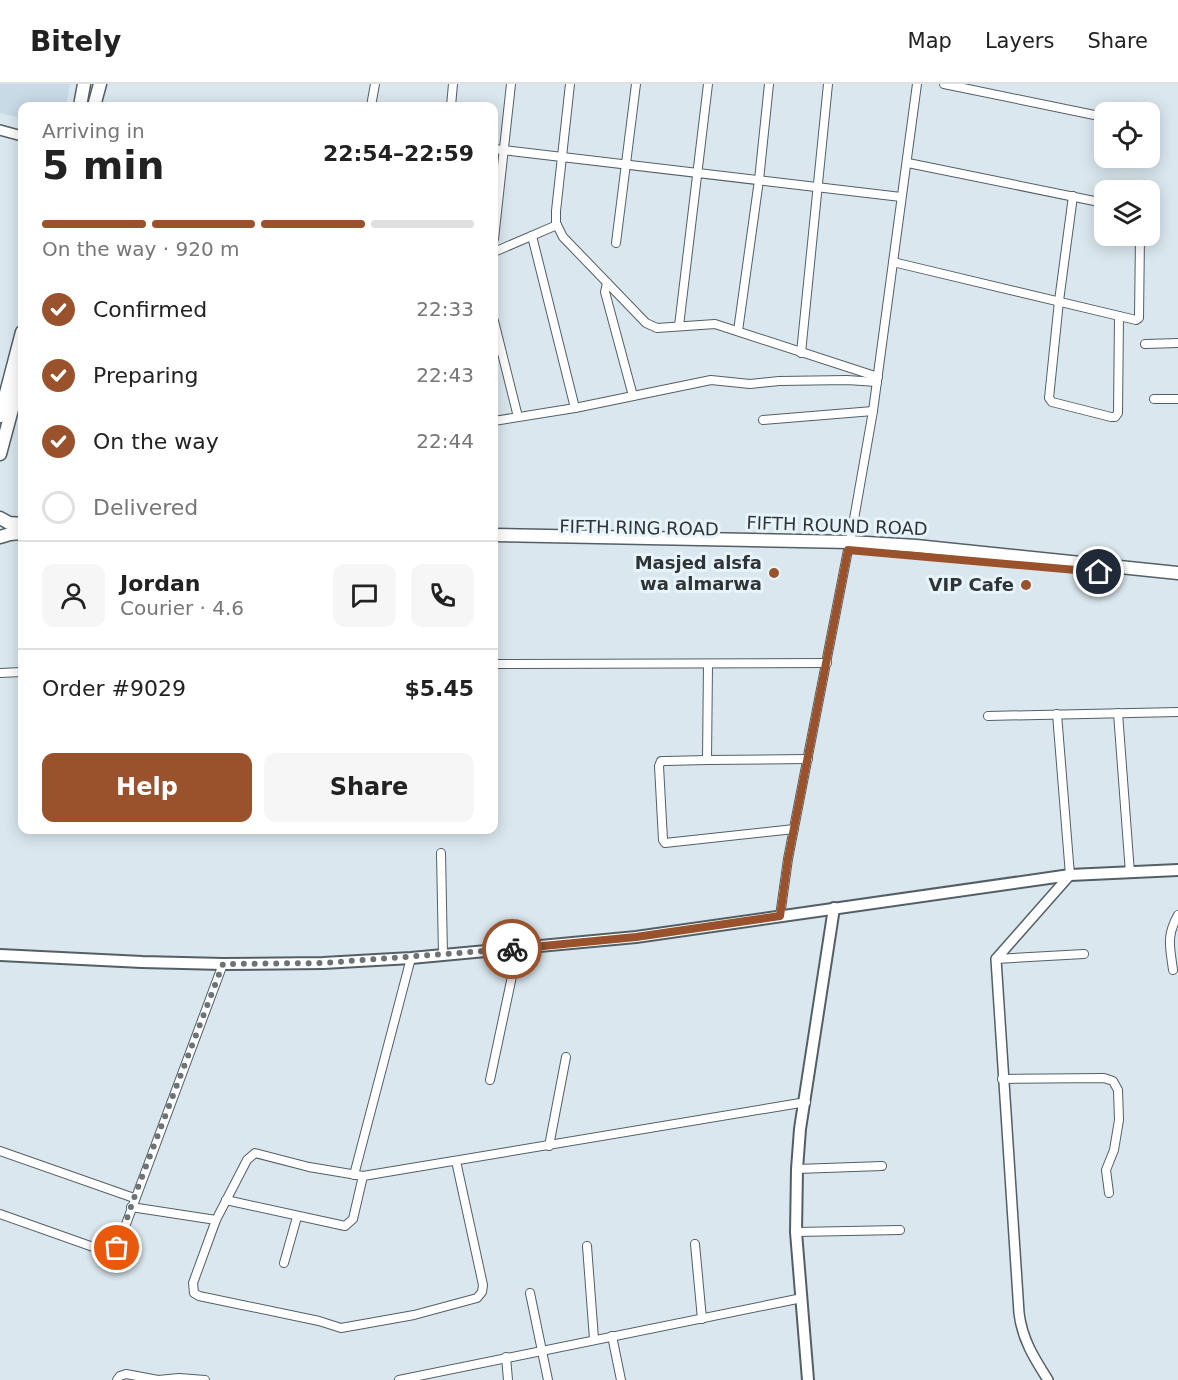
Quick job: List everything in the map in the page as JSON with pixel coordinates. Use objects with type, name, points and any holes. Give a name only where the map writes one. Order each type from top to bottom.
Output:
[{"type":"main road","points":[[81,102],[84,84]]},
{"type":"main road","points":[[95,102],[100,84]]},
{"type":"main road","points":[[0,416],[18,347]]},
{"type":"main road","points":[[0,454],[17,407]]},
{"type":"main road","points":[[0,518],[9,523],[18,524]]},
{"type":"main road","points":[[0,537],[18,533]]},
{"type":"main road","name":"FIFTH ROUND ROAD","points":[[498,535],[916,546],[1178,573]]},
{"type":"main road","name":"FIFTH RING ROAD","points":[[498,542],[849,546],[1178,580]]},
{"type":"main road","points":[[0,955],[223,964],[323,963],[411,958],[636,937],[1070,875],[1178,870]]},
{"type":"main road","points":[[808,1380],[796,1232],[797,1169],[800,1129],[806,1102],[834,908]]},
{"type":"street","points":[[372,102],[375,84]]},
{"type":"street","points":[[451,102],[453,84]]},
{"type":"street","points":[[498,200],[511,84]]},
{"type":"street","points":[[570,84],[556,211],[557,225],[563,237],[648,325],[657,328],[715,324],[877,380]]},
{"type":"street","points":[[616,243],[636,84]]},
{"type":"street","points":[[679,326],[708,84]]},
{"type":"street","points":[[738,331],[759,180],[769,84]]},
{"type":"street","points":[[801,353],[828,84]]},
{"type":"street","points":[[780,916],[794,829],[873,411],[917,84]]},
{"type":"street","points":[[944,84],[1094,115]]},
{"type":"street","points":[[0,130],[18,135]]},
{"type":"street","points":[[498,150],[902,197]]},
{"type":"street","points":[[908,163],[1094,201]]},
{"type":"street","points":[[1073,196],[1049,399],[1052,402],[1115,417],[1118,413],[1119,316]]},
{"type":"street","points":[[498,250],[557,225]]},
{"type":"street","points":[[532,236],[575,408]]},
{"type":"street","points":[[893,262],[1136,320],[1139,318],[1140,246]]},
{"type":"street","points":[[607,283],[605,292],[633,396]]},
{"type":"street","points":[[498,337],[518,417]]},
{"type":"street","points":[[1145,344],[1178,343]]},
{"type":"street","points":[[498,420],[575,408],[711,380],[750,384],[778,381],[877,380]]},
{"type":"street","points":[[1154,399],[1178,399]]},
{"type":"street","points":[[763,420],[873,411]]},
{"type":"street","points":[[498,664],[827,663]]},
{"type":"street","points":[[707,760],[708,664]]},
{"type":"street","points":[[0,673],[18,672]]},
{"type":"street","points":[[988,716],[1178,712]]},
{"type":"street","points":[[1118,713],[1130,873]]},
{"type":"street","points":[[1048,1380],[1028,1346],[1020,1324],[1002,1079],[996,958],[1070,875],[1057,714]]},
{"type":"street","points":[[794,829],[665,843],[659,766],[661,761],[808,759]]},
{"type":"street","points":[[441,853],[443,955]]},
{"type":"street","points":[[1173,970],[1169,935],[1178,915]]},
{"type":"street","points":[[490,1080],[518,948]]},
{"type":"street","points":[[996,958],[1084,954]]},
{"type":"street","points":[[354,1175],[411,958]]},
{"type":"street","points":[[0,1214],[113,1253],[117,1248],[223,964]]},
{"type":"street","points":[[549,1146],[567,1057]]},
{"type":"street","points":[[1002,1079],[1104,1078],[1113,1081],[1118,1090],[1119,1120],[1114,1150],[1106,1170],[1109,1193]]},
{"type":"street","points":[[456,1161],[483,1285],[482,1292],[477,1298],[414,1315],[341,1328],[319,1321],[199,1296],[192,1290],[216,1220],[247,1160],[255,1154],[363,1176],[806,1102]]},
{"type":"street","points":[[0,1151],[134,1198]]},
{"type":"street","points":[[797,1169],[882,1166]]},
{"type":"street","points":[[226,1200],[347,1226],[353,1219],[363,1176]]},
{"type":"street","points":[[131,1207],[216,1220]]},
{"type":"street","points":[[284,1263],[297,1217]]},
{"type":"street","points":[[796,1232],[900,1230]]},
{"type":"street","points":[[696,1244],[702,1319]]},
{"type":"street","points":[[587,1246],[594,1339]]},
{"type":"street","points":[[530,1293],[548,1380]]},
{"type":"street","points":[[399,1380],[802,1298]]},
{"type":"street","points":[[612,1336],[621,1380]]},
{"type":"street","points":[[506,1357],[508,1380]]},
{"type":"street","points":[[117,1380],[126,1374],[158,1380],[179,1378],[205,1380]]},
{"type":"shaded area","points":[[0,84],[70,84],[67,102],[18,102],[18,117],[0,113]]},
{"type":"way so far","points":[[117,1248],[223,964],[323,963],[512,949]]},
{"type":"place","name":"Masjed alsfa wa almarwa","points":[[774,573]]},
{"type":"place","name":"VIP Cafe","points":[[1026,585]]},
{"type":"route","points":[[512,949],[636,937],[780,916],[788,859],[848,550],[927,555],[1099,572]]}]
